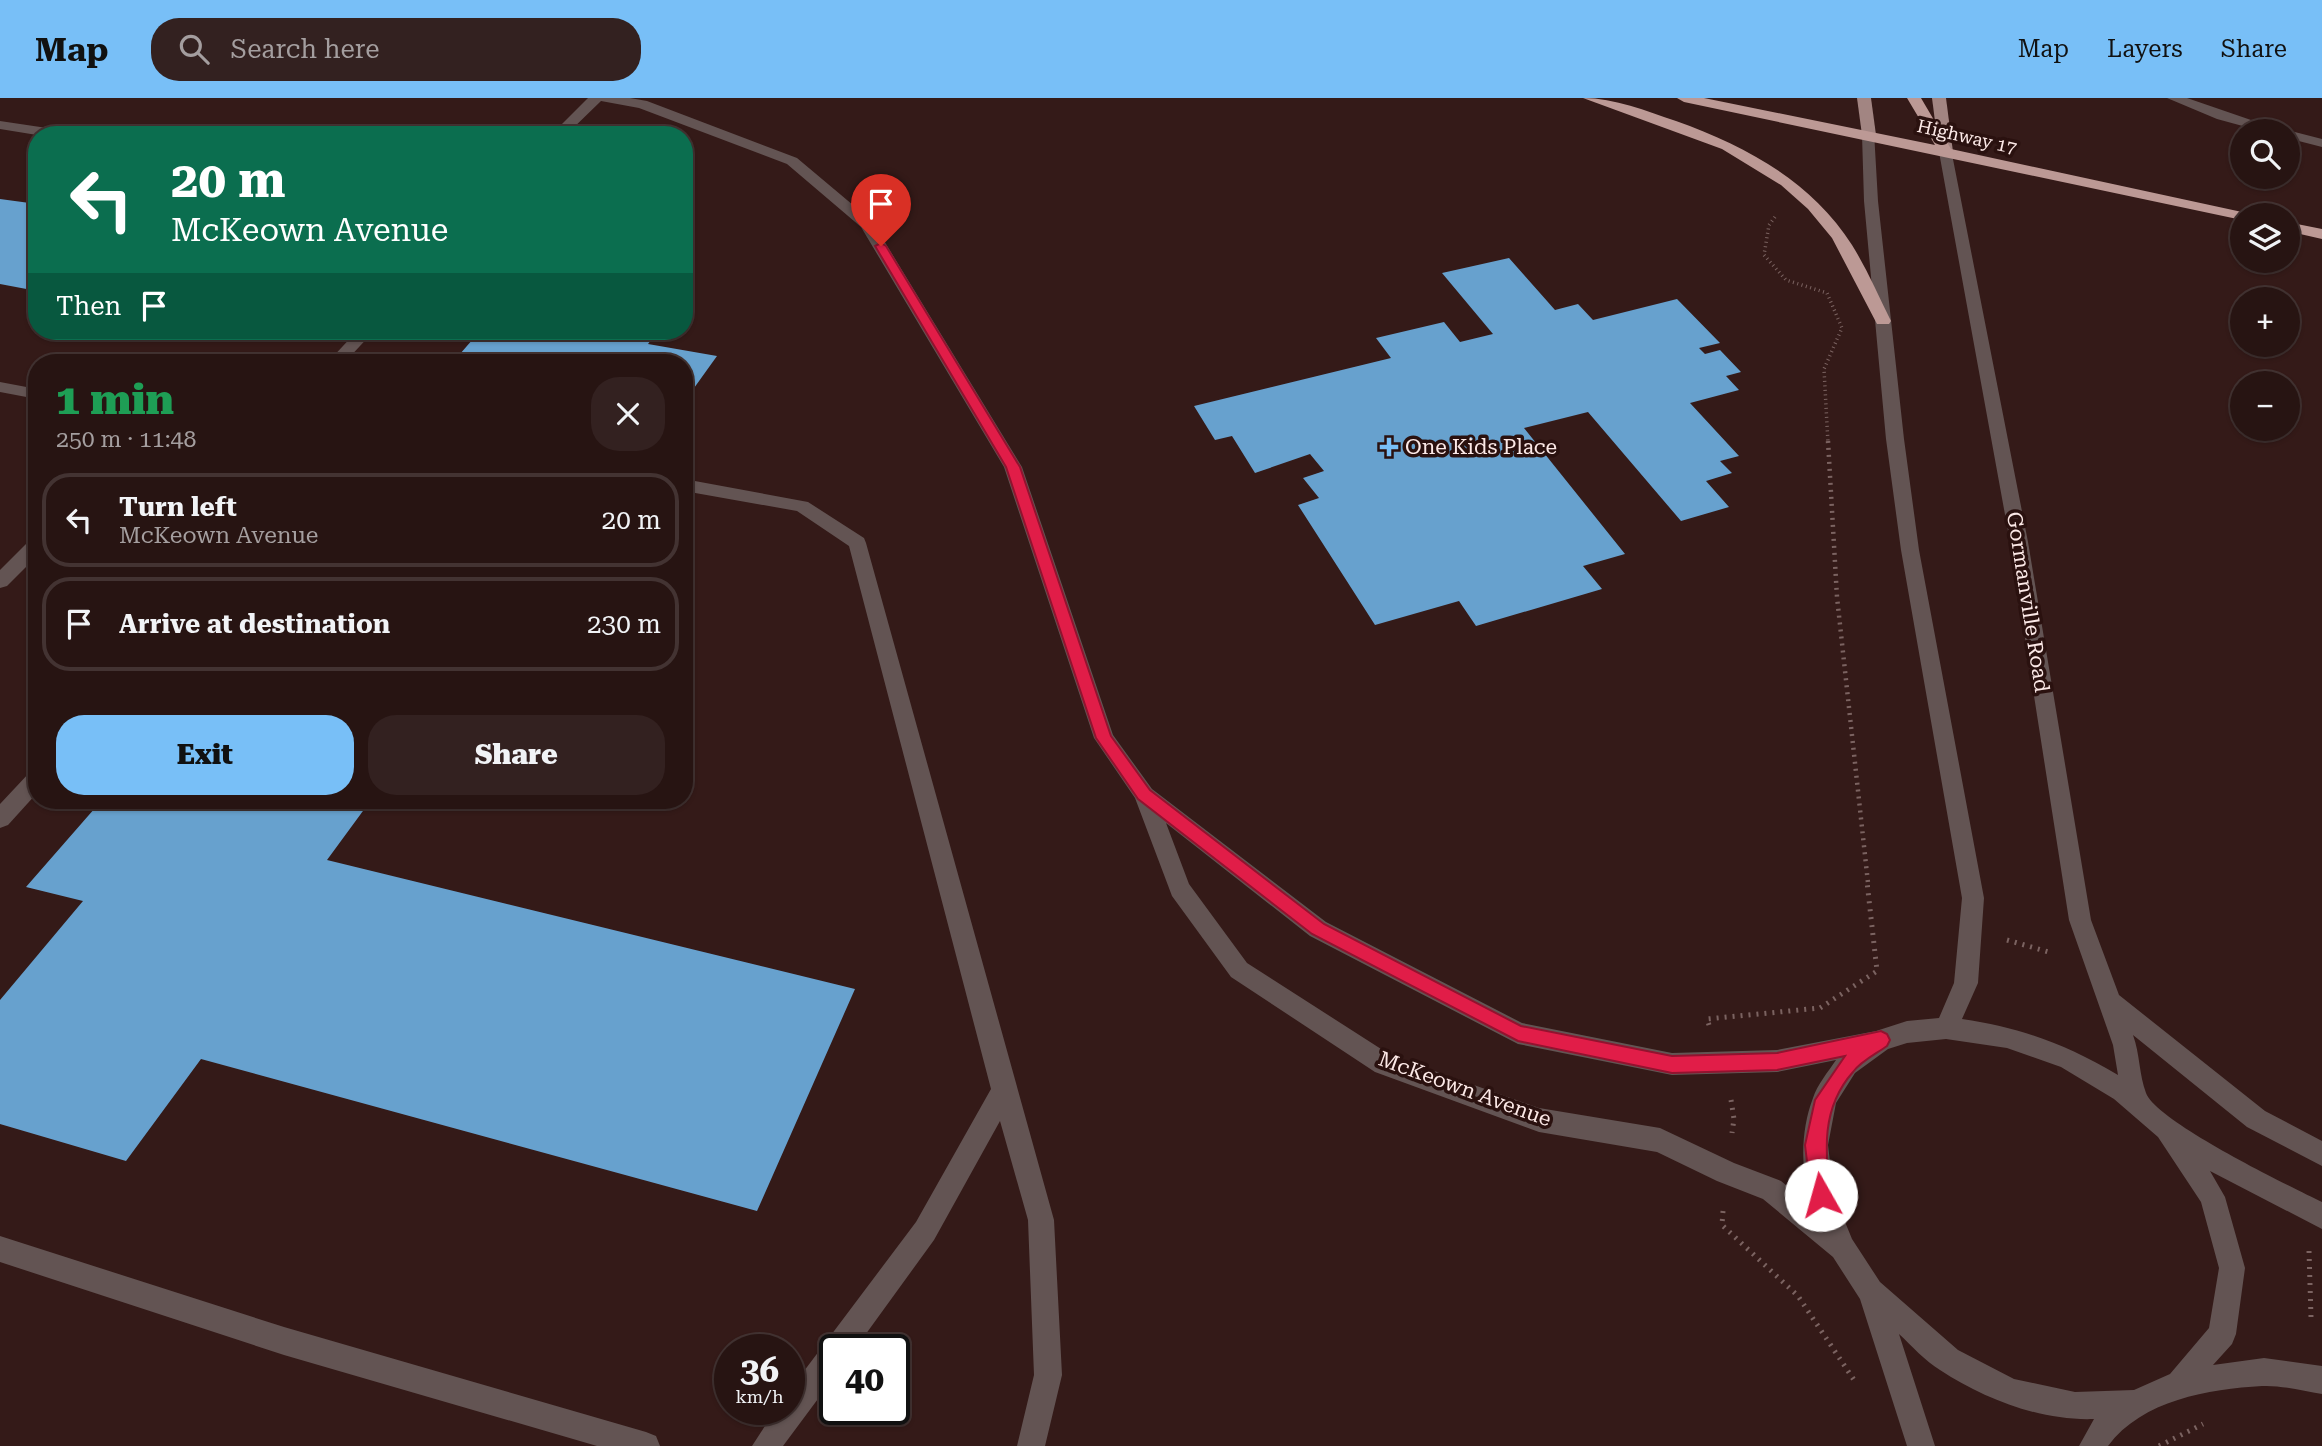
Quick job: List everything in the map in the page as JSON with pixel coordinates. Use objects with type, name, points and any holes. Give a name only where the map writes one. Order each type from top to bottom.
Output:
[{"type":"highway","points":[[1590,98],[1724,143],[1798,188],[1839,236],[1883,321]]},
{"type":"highway","name":"Highway 17","points":[[1684,98],[2230,213]]},
{"type":"highway","points":[[1913,98],[1946,152]]},
{"type":"highway","points":[[2300,229],[2322,234]]},
{"type":"main road","points":[[1864,98],[1869,135]]},
{"type":"main road","name":"Gormanville Road","points":[[1939,98],[1946,152]]},
{"type":"street","points":[[567,126],[596,98]]},
{"type":"street","name":"McKeown Avenue","points":[[605,98],[642,104],[792,161],[867,224],[1013,467],[1104,738],[1144,795],[1180,890],[1239,970],[1384,1064],[1538,1120],[1660,1140],[1726,1172],[1772,1190],[1842,1248]]},
{"type":"street","points":[[2174,98],[2233,119]]},
{"type":"street","points":[[0,125],[28,129]]},
{"type":"street","points":[[1869,135],[1871,201],[1910,550],[1973,898],[1966,983],[1946,1028]]},
{"type":"street","points":[[2300,137],[2322,143]]},
{"type":"street","name":"Gormanville Road","points":[[1946,152],[2019,542],[2080,920],[2125,1045],[2135,1101]]},
{"type":"street","points":[[343,354],[357,340]]},
{"type":"street","points":[[0,387],[28,392]]},
{"type":"street","points":[[693,487],[802,506],[857,543],[1041,1220],[1048,1375],[1031,1446]]},
{"type":"street","points":[[0,581],[28,554]]},
{"type":"street","points":[[0,819],[28,788]]},
{"type":"street","name":"McKeown Avenue","points":[[1144,795],[1318,929],[1518,1033],[1672,1064],[1777,1062],[1907,1032],[1946,1028],[2007,1037],[2069,1059],[2123,1091],[2167,1129]]},
{"type":"street","points":[[2109,1002],[2256,1119],[2322,1154]]},
{"type":"street","points":[[1881,1040],[1846,1065],[1824,1100],[1815,1145],[1821,1195],[1842,1248],[1871,1291],[1948,1360],[2011,1392],[2075,1406],[2134,1404]]},
{"type":"street","points":[[849,1334],[925,1231],[1004,1090]]},
{"type":"street","points":[[2167,1129],[2221,1164],[2322,1216]]},
{"type":"street","points":[[2167,1129],[2212,1197],[2232,1268],[2222,1334],[2180,1384]]},
{"type":"street","points":[[0,1249],[284,1341],[646,1446]]},
{"type":"street","points":[[1871,1291],[1921,1446]]},
{"type":"street","points":[[2093,1446],[2100,1433],[2134,1404],[2180,1384],[2264,1371],[2322,1380]]},
{"type":"street","points":[[766,1446],[819,1374]]},
{"type":"path","points":[[1798,188],[1769,225],[1764,255],[1786,279],[1827,293],[1842,328],[1824,369],[1837,597],[1877,971],[1819,1008],[1707,1019],[1725,1063],[1734,1119],[1722,1225],[1798,1296],[1861,1392]]},
{"type":"path","points":[[2007,940],[2056,955]]},
{"type":"path","points":[[2309,1250],[2311,1317]]},
{"type":"building","points":[[0,199],[28,203],[28,289],[0,284]]},
{"type":"building","name":"One Kids Place","points":[[1509,258],[1555,310],[1578,304],[1593,320],[1677,299],[1720,343],[1699,348],[1705,354],[1720,350],[1741,372],[1726,376],[1739,390],[1690,403],[1739,456],[1720,461],[1732,473],[1706,481],[1729,507],[1681,521],[1588,412],[1524,428],[1625,554],[1583,566],[1602,589],[1476,626],[1459,601],[1375,625],[1298,505],[1319,498],[1303,478],[1324,471],[1310,454],[1255,473],[1232,436],[1215,440],[1194,406],[1391,358],[1376,338],[1444,322],[1460,342],[1493,334],[1442,273]]},
{"type":"building","points":[[472,340],[651,340],[648,344],[717,356],[693,389],[693,354],[460,354]]},
{"type":"building","points":[[94,809],[364,809],[327,860],[855,989],[757,1211],[201,1059],[126,1161],[0,1124],[0,1000],[83,901],[26,887]]},
{"type":"place","name":"One Kids Place","points":[[1389,447]]},
{"type":"route","points":[[881,246],[1013,467],[1104,738],[1144,795],[1318,929],[1518,1033],[1672,1064],[1777,1062],[1881,1040],[1846,1065],[1824,1100],[1815,1145],[1821,1195]]}]
